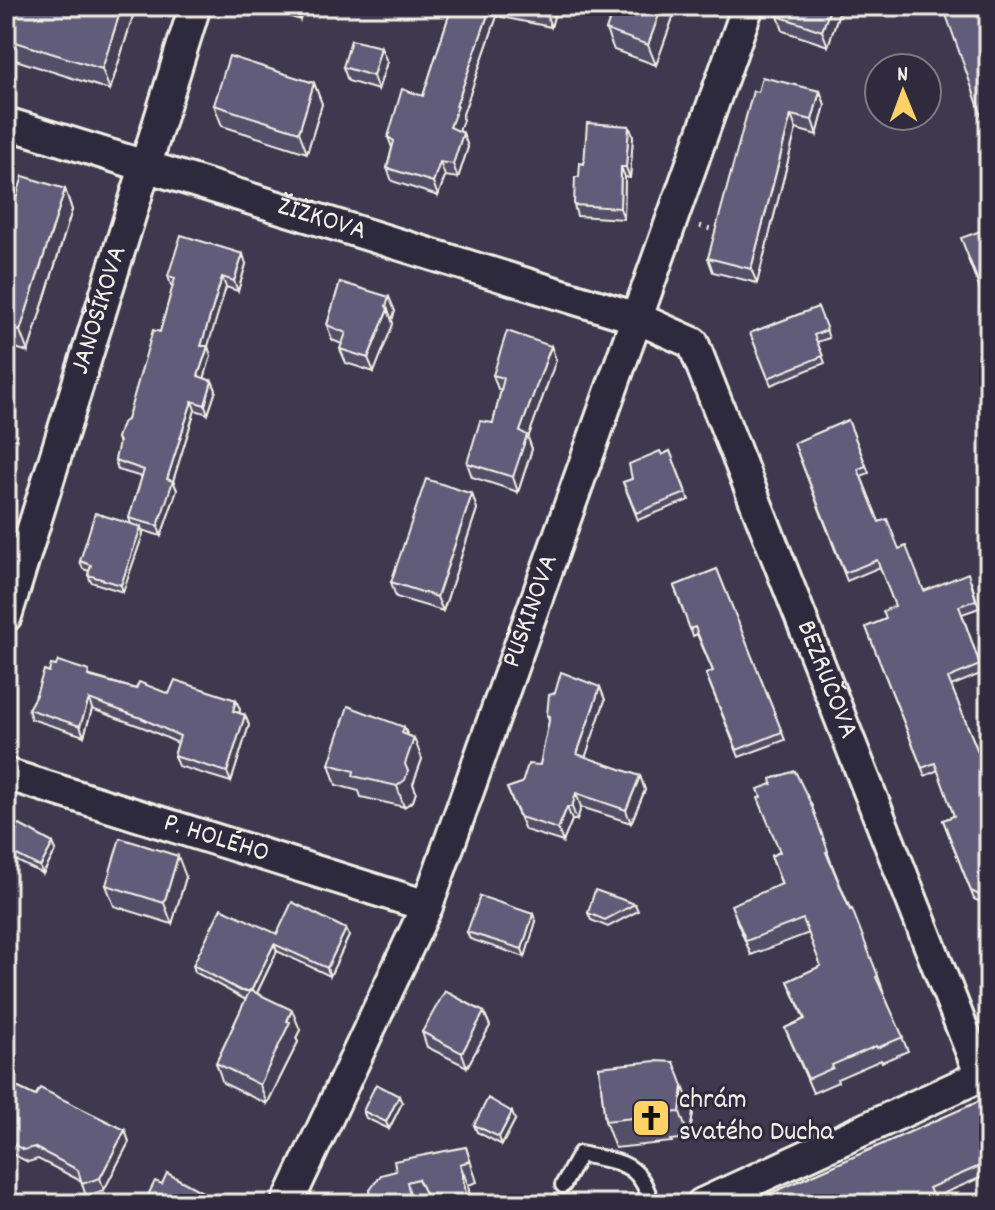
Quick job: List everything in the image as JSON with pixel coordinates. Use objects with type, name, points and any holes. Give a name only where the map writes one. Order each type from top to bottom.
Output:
[{"type":"street","name":"JANOŠÍKOVA","points":[[6,616],[195,6]]},
{"type":"street","name":"PUŠKINOVA","points":[[287,1204],[427,906],[748,6]]},
{"type":"street","name":"ŽIŽKOVA","points":[[6,123],[637,318]]},
{"type":"street","name":"BEZRUČOVA","points":[[637,318],[693,343],[985,1074]]},
{"type":"street","name":"P. HOLÉHO","points":[[6,774],[427,906]]},
{"type":"street","points":[[702,1204],[985,1074]]},
{"type":"lane","points":[[563,1185],[580,1154],[632,1168],[647,1187],[651,1204]]},
{"type":"path","points":[[695,224],[722,233]]},
{"type":"building","points":[[6,6],[122,6],[102,69],[6,39]]},
{"type":"building","points":[[452,6],[491,6],[450,127],[463,133],[453,164],[440,162],[433,182],[387,168],[394,141],[388,137],[402,89],[423,96]]},
{"type":"building","points":[[511,6],[548,6],[546,13]]},
{"type":"building","points":[[614,6],[662,6],[648,45],[606,30]]},
{"type":"building","points":[[781,6],[831,6],[822,31],[778,16]]},
{"type":"building","points":[[989,6],[989,136],[944,9]]},
{"type":"building","points":[[351,40],[381,47],[373,76],[343,67]]},
{"type":"building","points":[[229,56],[314,83],[299,132],[214,105]]},
{"type":"building","points":[[762,77],[820,91],[812,120],[791,115],[751,269],[708,258],[753,91],[758,92]]},
{"type":"building","points":[[587,123],[629,126],[626,167],[621,167],[620,208],[574,205],[575,177],[579,177],[580,163],[584,164]]},
{"type":"building","points":[[23,176],[65,189],[20,331],[6,327],[6,230]]},
{"type":"building","points":[[989,228],[989,295],[984,297],[961,238]]},
{"type":"building","points":[[181,235],[243,254],[234,281],[222,277],[201,346],[208,346],[198,376],[212,381],[205,405],[192,401],[167,479],[173,481],[158,526],[129,518],[144,470],[115,460],[117,438],[122,423],[127,420],[153,330],[160,332],[175,278],[168,276]]},
{"type":"building","points":[[340,282],[389,297],[388,309],[368,358],[340,349],[346,333],[327,325]]},
{"type":"building","points":[[818,307],[827,330],[814,335],[823,356],[768,378],[750,333]]},
{"type":"building","points":[[507,331],[551,346],[520,431],[527,435],[513,477],[467,463],[480,421],[493,423],[504,378],[493,375]]},
{"type":"building","points":[[848,420],[866,466],[858,469],[879,522],[887,519],[899,549],[906,546],[924,591],[968,573],[976,600],[959,606],[980,665],[948,678],[983,764],[989,762],[989,900],[971,891],[943,820],[954,816],[935,763],[922,768],[866,627],[886,619],[883,611],[895,606],[877,560],[845,573],[794,443]]},
{"type":"building","points":[[660,451],[662,455],[670,451],[686,493],[636,513],[623,482],[632,479],[629,464]]},
{"type":"building","points":[[426,479],[472,494],[437,597],[391,582]]},
{"type":"building","points":[[95,513],[141,527],[121,585],[88,575],[91,565],[80,561]]},
{"type":"building","points":[[717,569],[782,732],[737,750],[706,674],[713,671],[695,627],[690,629],[674,586]]},
{"type":"building","points":[[58,661],[89,671],[88,676],[136,689],[139,682],[169,694],[175,680],[236,700],[233,711],[245,715],[227,772],[174,756],[180,736],[89,699],[80,726],[28,709],[44,670],[49,672],[51,665],[56,666]]},
{"type":"building","points":[[561,672],[600,687],[577,754],[640,776],[626,810],[576,793],[572,807],[567,807],[558,829],[520,817],[507,788],[522,783],[528,764],[540,765],[550,716],[547,715],[549,695],[555,693]]},
{"type":"building","points":[[348,706],[404,727],[402,733],[414,738],[405,764],[408,771],[405,780],[397,786],[353,776],[354,771],[329,764]]},
{"type":"building","points":[[795,771],[811,804],[826,852],[852,909],[876,977],[903,1037],[832,1065],[833,1068],[808,1079],[785,1028],[805,1019],[788,981],[821,966],[803,919],[746,941],[731,905],[782,884],[771,856],[780,852],[758,798],[761,797],[758,789],[772,784],[771,779]]},
{"type":"building","points":[[18,824],[53,843],[40,867],[11,852],[16,834],[6,852],[6,826],[16,832]]},
{"type":"building","points":[[120,838],[178,856],[164,903],[106,885]]},
{"type":"building","points":[[595,890],[635,904],[605,920],[588,913]]},
{"type":"building","points":[[480,896],[533,914],[522,949],[467,932]]},
{"type":"building","points":[[292,902],[346,929],[327,968],[274,944],[251,991],[241,991],[193,965],[221,908],[277,934]]},
{"type":"building","points":[[250,990],[292,1010],[287,1021],[290,1022],[260,1085],[216,1063]]},
{"type":"building","points":[[445,991],[484,1012],[462,1053],[422,1032]]},
{"type":"building","points":[[674,1062],[683,1086],[680,1112],[605,1121],[599,1067]]},
{"type":"building","points":[[6,1082],[35,1096],[40,1088],[125,1130],[100,1178],[82,1184],[78,1170],[34,1147],[24,1150],[6,1141]]},
{"type":"building","points":[[376,1084],[399,1096],[386,1122],[363,1111]]},
{"type":"building","points":[[989,1097],[989,1162],[929,1188],[936,1204],[747,1204]]},
{"type":"building","points":[[488,1098],[512,1112],[499,1137],[474,1125]]},
{"type":"building","points":[[466,1147],[470,1161],[460,1164],[468,1204],[430,1204],[418,1179],[407,1182],[412,1204],[372,1203],[370,1190],[381,1175],[396,1171],[394,1161]]},
{"type":"building","points":[[167,1173],[210,1196],[210,1204],[149,1203],[149,1193],[155,1181],[162,1184]]},
{"type":"place","name":"chrám svatého Ducha","points":[[651,1118]]}]
